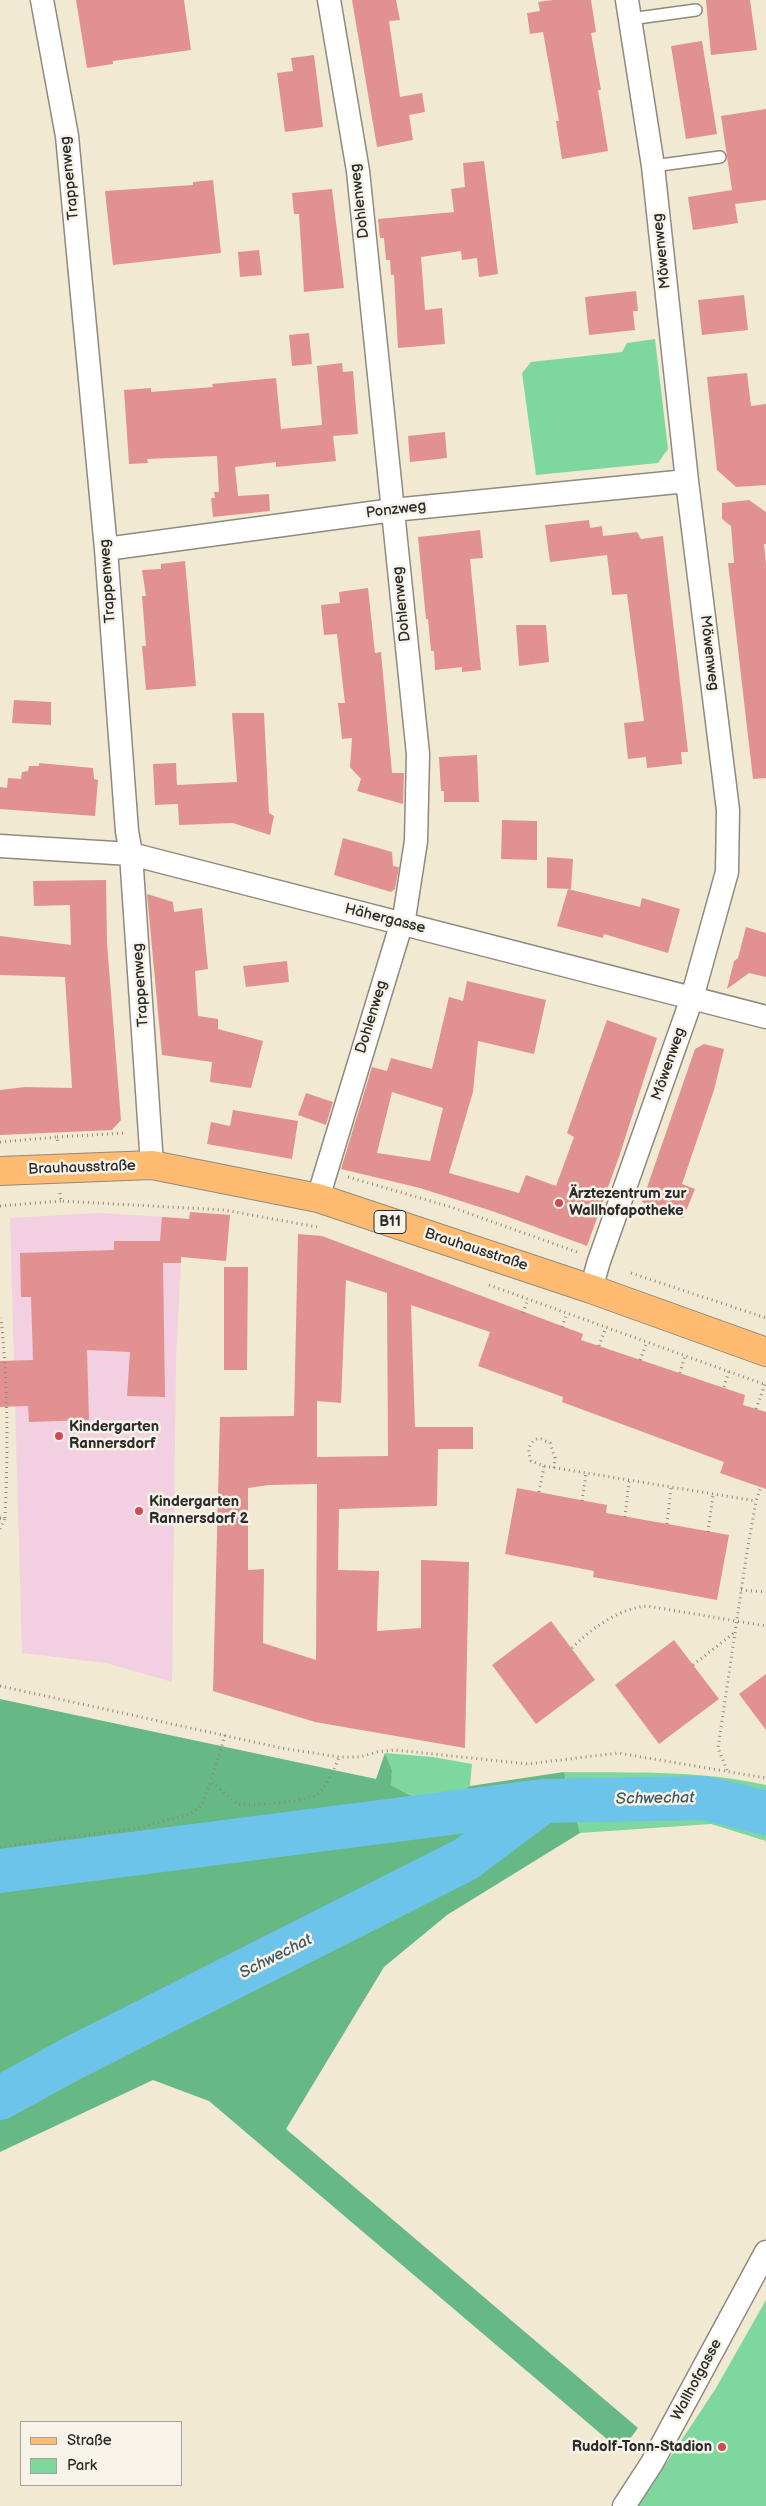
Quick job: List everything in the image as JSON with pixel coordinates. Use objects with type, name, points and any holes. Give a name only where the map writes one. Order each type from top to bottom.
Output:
[{"type":"main road","name":"Brauhausstraße","points":[[0,1171],[152,1165],[318,1198],[591,1289],[766,1352]]},
{"type":"street","name":"Trappenweg","points":[[42,0],[66,136],[106,549],[127,831],[131,854],[152,1165]]},
{"type":"street","name":"Dohlenweg","points":[[318,1198],[405,912],[416,841],[418,754],[358,171],[329,0]]},
{"type":"street","name":"Möwenweg","points":[[591,1289],[599,1260],[692,998],[726,872],[728,810],[687,481],[653,166],[629,10]]},
{"type":"street","name":"Ponzweg","points":[[106,549],[393,510],[687,481]]},
{"type":"street","name":"Hähergasse","points":[[0,846],[131,854],[766,1018]]},
{"type":"street","name":"Wallhofgasse","points":[[624,2506],[652,2463],[766,2252]]},
{"type":"lane","points":[[629,10],[696,10]]},
{"type":"lane","points":[[653,166],[720,157]]},
{"type":"path","points":[[57,1137],[125,1132],[151,1136]]},
{"type":"path","points":[[59,1170],[61,1201]]},
{"type":"path","points":[[0,1206],[61,1201],[224,1210],[321,1228]]},
{"type":"path","points":[[484,1283],[765,1384],[756,1409]]},
{"type":"path","points":[[524,1313],[528,1299]]},
{"type":"path","points":[[0,1312],[5,1357],[7,1455],[5,1518],[0,1529]]},
{"type":"path","points":[[562,1327],[567,1313]]},
{"type":"path","points":[[599,1346],[606,1327]]},
{"type":"path","points":[[640,1360],[647,1342]]},
{"type":"path","points":[[680,1373],[685,1355]]},
{"type":"path","points":[[724,1388],[729,1371]]},
{"type":"path","points":[[554,1468],[555,1458],[550,1444],[539,1438],[533,1440],[528,1454],[532,1461],[544,1466],[554,1468],[586,1474],[713,1495],[756,1501]]},
{"type":"path","points":[[539,1492],[544,1466]]},
{"type":"path","points":[[582,1500],[586,1474]]},
{"type":"path","points":[[625,1517],[629,1481]]},
{"type":"path","points":[[727,1771],[718,1748],[741,1590],[756,1501],[761,1487]]},
{"type":"path","points":[[667,1524],[671,1488]]},
{"type":"path","points":[[708,1532],[713,1495]]},
{"type":"path","points":[[0,1518],[5,1518]]},
{"type":"path","points":[[741,1590],[766,1592]]},
{"type":"path","points":[[572,1648],[586,1634],[632,1607],[647,1606],[766,1626]]},
{"type":"path","points":[[692,1665],[736,1632]]},
{"type":"path","points":[[0,1686],[282,1748],[339,1757],[360,1757],[377,1752],[395,1750],[528,1764],[618,1752],[766,1778]]},
{"type":"path","points":[[0,1847],[138,1828],[190,1814],[201,1806],[225,1735]]},
{"type":"path","points":[[211,1781],[238,1804],[274,1803],[312,1797],[321,1790],[339,1757]]},
{"type":"shaded area","points":[[99,1213],[183,1218],[176,1359],[172,1682],[106,1663],[22,1653],[10,1218]]},
{"type":"green space","points":[[655,339],[668,449],[658,463],[536,475],[522,373],[531,362],[622,352],[627,343]]},
{"type":"green space","points":[[0,1699],[376,1779],[385,1753],[392,1770],[391,1785],[421,1799],[440,1800],[450,1798],[470,1786],[564,1772],[580,1833],[447,1915],[384,1967],[286,2129],[638,2428],[621,2451],[209,2101],[153,2080],[0,2152]]},
{"type":"green space","points":[[385,1753],[433,1757],[472,1764],[470,1786],[459,1793],[440,1800],[430,1800],[411,1795],[390,1785],[392,1770]]},
{"type":"green space","points":[[564,1772],[691,1775],[741,1780],[766,1785],[766,1841],[711,1824],[580,1833]]},
{"type":"green space","name":"Rudolf-Tonn-Stadion","points":[[766,2300],[766,2506],[638,2506],[716,2388]]},
{"type":"building","points":[[76,0],[184,0],[191,50],[113,61],[113,64],[87,68]]},
{"type":"building","points":[[352,0],[396,0],[400,20],[389,21],[400,97],[422,93],[425,112],[409,115],[413,140],[377,147]]},
{"type":"building","points":[[591,0],[596,32],[591,33],[601,90],[598,90],[608,151],[562,159],[556,121],[559,121],[543,32],[530,34],[527,13],[540,11],[538,2]]},
{"type":"building","points":[[706,0],[750,0],[757,50],[711,55]]},
{"type":"building","points":[[702,41],[717,134],[686,139],[671,46]]},
{"type":"building","points":[[314,55],[323,127],[285,132],[277,73],[293,71],[291,58]]},
{"type":"building","points":[[766,109],[766,200],[735,204],[738,223],[693,230],[688,197],[732,190],[721,116]]},
{"type":"building","points":[[484,161],[498,274],[479,277],[477,258],[462,260],[461,251],[421,257],[425,310],[442,308],[445,344],[398,348],[394,275],[391,275],[390,260],[386,260],[384,238],[380,238],[378,219],[454,212],[451,189],[465,187],[463,163]]},
{"type":"building","points":[[213,180],[221,253],[113,265],[105,191],[193,185],[193,182]]},
{"type":"building","points":[[332,189],[344,288],[304,292],[299,214],[294,214],[292,193]]},
{"type":"building","points":[[259,250],[262,275],[240,277],[238,252]]},
{"type":"building","points":[[636,291],[638,311],[633,311],[635,330],[589,335],[585,297]]},
{"type":"building","points":[[744,295],[748,330],[702,335],[698,300]]},
{"type":"building","points":[[309,333],[312,364],[292,366],[289,335]]},
{"type":"building","points":[[342,363],[343,372],[353,371],[358,434],[333,436],[336,461],[276,467],[276,462],[235,467],[238,496],[269,494],[270,511],[213,517],[211,498],[215,498],[214,492],[219,492],[217,456],[147,459],[148,463],[129,464],[124,390],[151,388],[151,392],[213,387],[212,384],[276,378],[281,429],[322,425],[317,366]]},
{"type":"building","points":[[747,373],[751,406],[766,404],[766,485],[736,487],[717,470],[707,377]]},
{"type":"building","points":[[445,432],[447,458],[410,462],[408,436]]},
{"type":"building","points":[[749,500],[766,512],[766,544],[764,544],[766,565],[766,778],[753,779],[728,563],[734,563],[731,526],[722,519],[722,503]]},
{"type":"building","points":[[589,520],[590,528],[602,526],[603,536],[637,532],[641,539],[663,536],[688,752],[681,752],[682,764],[647,768],[646,757],[628,759],[624,723],[644,721],[627,594],[612,595],[607,555],[550,562],[545,525]]},
{"type":"building","points":[[480,530],[483,558],[470,559],[481,670],[462,672],[462,667],[435,670],[434,651],[431,651],[428,619],[426,619],[418,537]]},
{"type":"building","points":[[185,561],[196,686],[146,690],[142,646],[146,646],[142,596],[146,596],[142,570],[161,569],[161,564]]},
{"type":"building","points":[[368,588],[375,653],[381,652],[392,773],[404,773],[403,804],[357,791],[361,779],[350,767],[352,738],[342,739],[338,703],[345,703],[337,634],[324,635],[321,605],[340,603],[339,592]]},
{"type":"building","points":[[516,625],[546,625],[549,662],[519,666]]},
{"type":"building","points":[[14,700],[51,702],[51,725],[12,723]]},
{"type":"building","points":[[232,713],[264,713],[269,813],[274,816],[270,835],[233,823],[179,825],[178,804],[155,805],[153,764],[176,763],[177,785],[237,782]]},
{"type":"building","points":[[477,755],[479,802],[444,802],[444,791],[441,791],[439,757]]},
{"type":"building","points":[[39,763],[93,768],[94,779],[98,780],[95,816],[0,809],[0,787],[7,788],[8,778],[21,779],[22,772],[28,771],[29,766],[39,766]]},
{"type":"building","points":[[502,820],[537,821],[537,860],[501,859]]},
{"type":"building","points":[[343,838],[392,852],[393,866],[399,867],[395,889],[391,892],[334,875]]},
{"type":"building","points":[[547,857],[573,859],[571,889],[547,888]]},
{"type":"building","points":[[106,880],[107,943],[121,1120],[112,1130],[0,1135],[0,1090],[25,1087],[72,1088],[65,977],[0,975],[0,936],[71,945],[70,905],[34,906],[33,881]]},
{"type":"building","points":[[568,889],[640,907],[642,898],[680,909],[668,953],[604,934],[603,938],[557,926]]},
{"type":"building","points":[[147,894],[173,902],[174,912],[202,908],[208,969],[195,971],[198,1016],[218,1019],[218,1029],[263,1041],[251,1088],[210,1082],[212,1062],[162,1055]]},
{"type":"building","points":[[746,927],[766,933],[766,977],[749,973],[727,989],[734,961],[738,958]]},
{"type":"building","points":[[287,961],[289,982],[246,987],[243,966]]},
{"type":"building","points":[[467,981],[546,1000],[534,1054],[478,1041],[473,1092],[449,1173],[519,1193],[526,1175],[556,1186],[574,1137],[567,1133],[607,1020],[657,1038],[620,1154],[587,1246],[495,1212],[420,1188],[341,1169],[372,1067],[387,1071],[391,1058],[432,1069],[449,997],[463,1001]],"holes":[[[392,1092],[443,1108],[430,1161],[377,1153]]]},
{"type":"building","points":[[704,1044],[724,1049],[714,1090],[682,1184],[695,1189],[683,1218],[642,1202],[695,1049]]},
{"type":"building","points":[[306,1093],[333,1102],[326,1125],[298,1115]]},
{"type":"building","points":[[233,1110],[298,1121],[292,1159],[207,1144],[211,1122],[230,1126]]},
{"type":"building","points":[[190,1212],[230,1215],[226,1261],[181,1257],[181,1263],[163,1263],[165,1397],[127,1396],[130,1352],[87,1350],[89,1420],[29,1422],[28,1406],[0,1407],[0,1361],[33,1360],[31,1297],[21,1297],[20,1253],[114,1250],[114,1241],[160,1241],[162,1217],[189,1219]]},
{"type":"building","points":[[298,1234],[322,1236],[583,1334],[581,1340],[745,1395],[743,1405],[766,1412],[766,1489],[720,1473],[724,1462],[562,1402],[563,1397],[478,1366],[490,1332],[411,1305],[415,1427],[473,1427],[473,1449],[438,1449],[437,1506],[339,1509],[338,1570],[379,1571],[377,1631],[421,1628],[421,1560],[469,1562],[465,1748],[315,1722],[213,1691],[220,1417],[294,1416]],"holes":[[[346,1280],[387,1293],[388,1456],[317,1457],[317,1401],[341,1403]],[[317,1484],[316,1660],[263,1643],[264,1569],[248,1570],[248,1488],[269,1485]]]},
{"type":"building","points":[[224,1267],[248,1267],[247,1370],[224,1370]]},
{"type":"building","points":[[517,1488],[607,1505],[606,1513],[729,1535],[717,1600],[593,1577],[594,1571],[505,1554]]},
{"type":"building","points":[[551,1621],[595,1680],[536,1724],[492,1665]]},
{"type":"building","points":[[674,1640],[719,1699],[659,1744],[615,1685]]},
{"type":"building","points":[[766,1674],[766,1730],[739,1694]]},
{"type":"waterway","name":"Schwechat","points":[[0,1871],[543,1801],[704,1798],[766,1813]]},
{"type":"waterway","name":"Schwechat","points":[[0,2098],[71,2059],[466,1859],[542,1802]]},
{"type":"place","name":"Ärztezentrum zur Wallhofapotheke","points":[[559,1203]]},
{"type":"place","name":"Kindergarten Rannersdorf","points":[[59,1436]]},
{"type":"place","name":"Kindergarten Rannersdorf 2","points":[[139,1511]]},
{"type":"place","name":"Rudolf-Tonn-Stadion","points":[[722,2447]]}]
